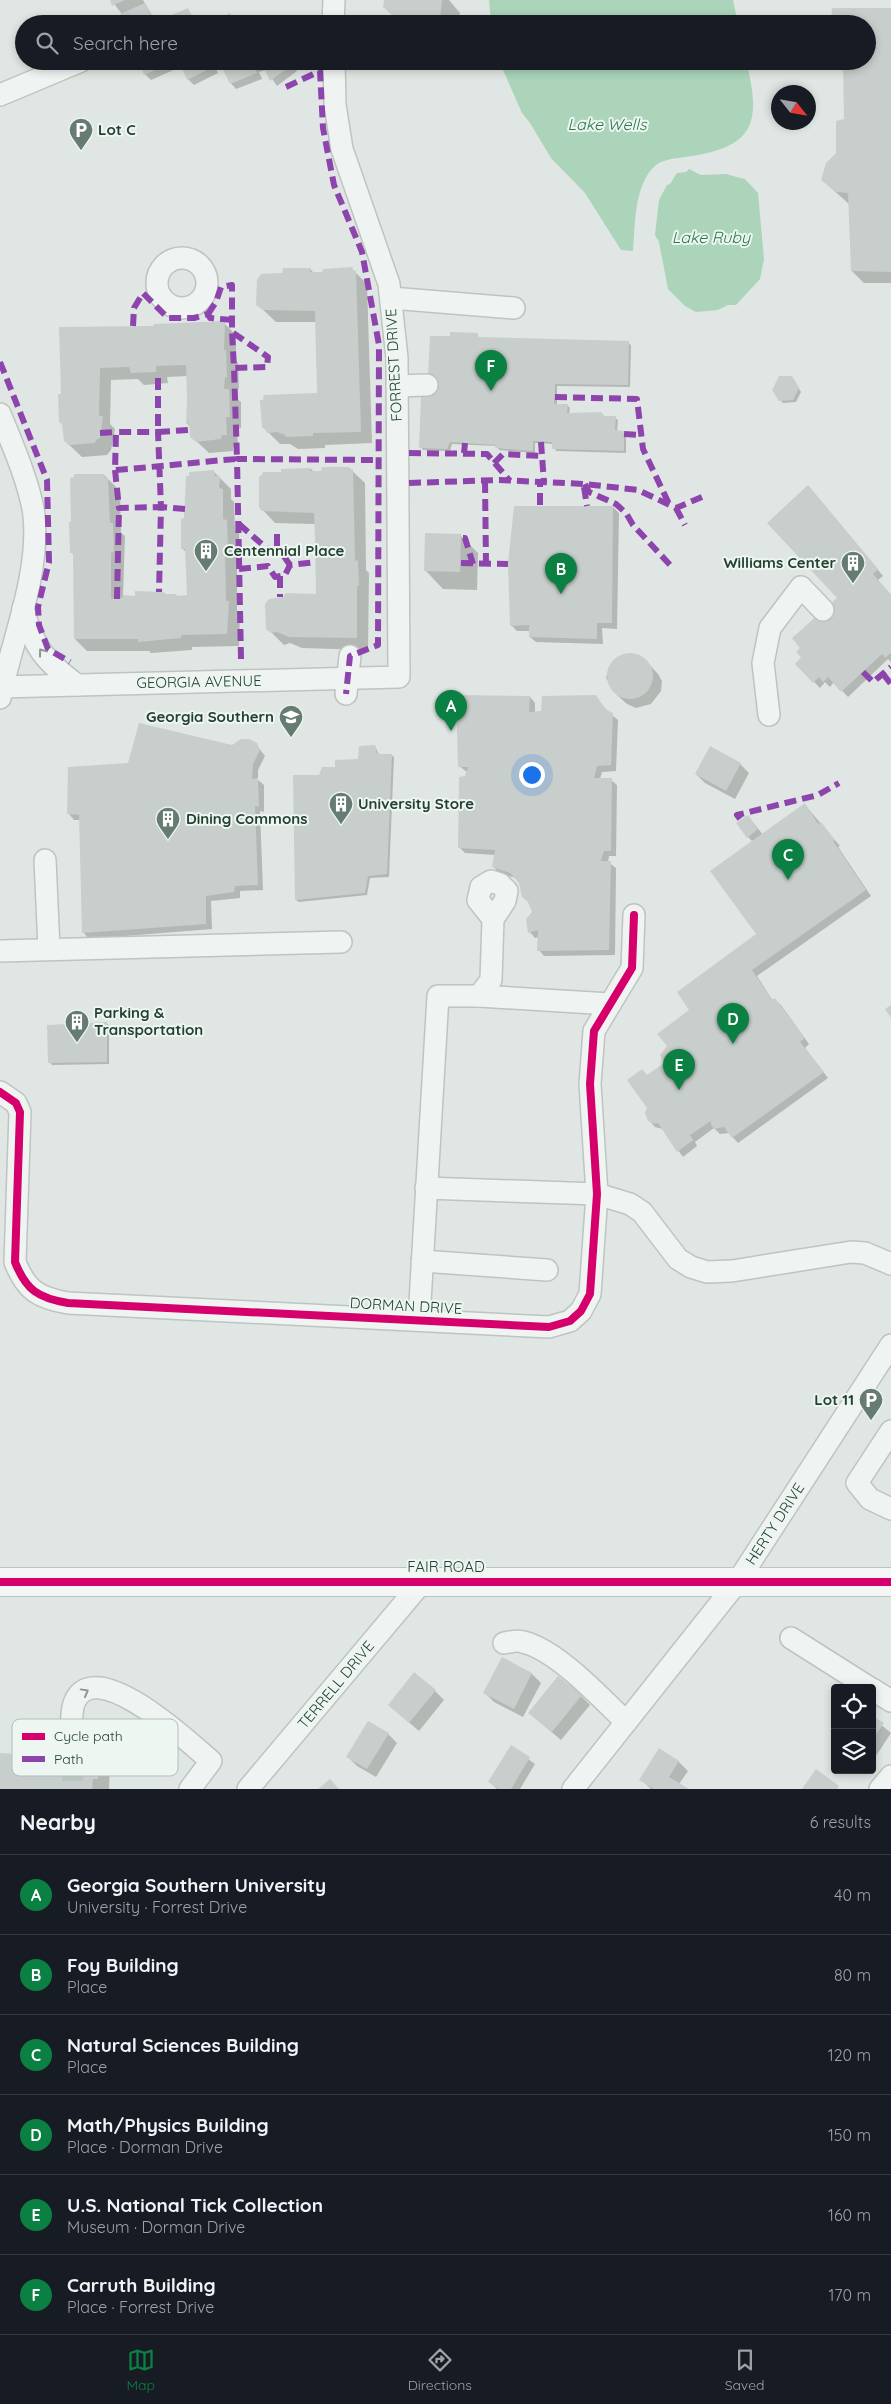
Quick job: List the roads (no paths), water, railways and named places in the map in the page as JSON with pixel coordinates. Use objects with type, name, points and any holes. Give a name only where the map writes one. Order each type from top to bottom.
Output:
[{"type":"main road","name":"FAIR ROAD","points":[[0,1582],[891,1582]]},
{"type":"street","points":[[333,15],[334,0]]},
{"type":"street","points":[[0,95],[60,70]]},
{"type":"street","name":"FORREST DRIVE","points":[[334,70],[335,105],[342,149],[389,284],[391,298],[397,358],[398,676]]},
{"type":"street","points":[[391,298],[514,308]]},
{"type":"street","points":[[397,386],[427,385]]},
{"type":"street","points":[[0,414],[8,456],[34,515],[32,556],[23,608],[1,691]]},
{"type":"street","points":[[769,715],[763,663],[770,628],[800,587],[823,610]]},
{"type":"street","points":[[23,608],[29,632],[37,646],[58,671],[77,685]]},
{"type":"street","points":[[347,686],[350,656]]},
{"type":"street","name":"GEORGIA AVENUE","points":[[1,691],[77,685],[347,686],[398,676]]},
{"type":"street","points":[[46,860],[49,948]]},
{"type":"street","name":"DORMAN DRIVE","points":[[0,1092],[16,1103],[20,1112],[15,1262],[28,1287],[46,1300],[549,1327],[570,1321],[581,1311],[590,1294],[597,1194],[591,1075],[594,1031],[632,968],[634,916]]},
{"type":"street","points":[[479,996],[491,980],[493,919]]},
{"type":"street","points":[[0,951],[49,948],[342,942]]},
{"type":"street","points":[[418,1320],[438,996],[479,996],[610,1004]]},
{"type":"street","points":[[426,1188],[597,1194],[630,1204],[642,1212],[678,1258],[691,1267],[708,1272],[732,1271],[851,1252],[865,1253],[891,1264]]},
{"type":"street","points":[[422,1261],[547,1270]]},
{"type":"street","name":"HERTY DRIVE","points":[[580,1787],[626,1722],[738,1581],[891,1344]]},
{"type":"street","points":[[891,1432],[857,1483],[870,1499],[891,1509]]},
{"type":"street","name":"TERRELL DRIVE","points":[[248,1789],[423,1581]]},
{"type":"street","points":[[791,1638],[865,1684]]},
{"type":"street","points":[[504,1642],[522,1641],[539,1648],[585,1683],[626,1722]]},
{"type":"street","points":[[72,1719],[75,1701],[86,1690],[96,1688],[124,1697],[153,1712],[161,1719]]},
{"type":"street","points":[[876,1691],[891,1701]]},
{"type":"street","points":[[178,1733],[211,1761],[190,1789]]},
{"type":"street","points":[[880,1789],[891,1776]]},
{"type":"water","points":[[489,0],[733,0],[736,15],[490,15]]},
{"type":"water","name":"Lake Wells","points":[[503,70],[748,70],[753,102],[752,118],[747,130],[738,140],[708,153],[666,160],[651,170],[645,178],[638,198],[633,251],[621,250],[585,193],[551,158],[522,113]]},
{"type":"water","name":"Lake Ruby","points":[[689,169],[701,175],[726,174],[745,179],[758,193],[764,259],[760,279],[736,305],[728,305],[718,310],[696,312],[685,306],[668,289],[659,242],[655,235],[659,200],[667,185],[670,184],[677,173],[686,172]]},
{"type":"tunnel","points":[[73,1776],[73,1789]]},
{"type":"place","name":"Lot C","points":[[81,151]]},
{"type":"place","name":"Carruth Building","points":[[491,391]]},
{"type":"place","name":"Centennial Place","points":[[206,572]]},
{"type":"place","name":"Williams Center","points":[[853,584]]},
{"type":"place","name":"Foy Building","points":[[561,594]]},
{"type":"place","name":"Georgia Southern University","points":[[451,731]]},
{"type":"place","name":"Georgia Southern","points":[[291,738]]},
{"type":"place","name":"University Store","points":[[341,825]]},
{"type":"place","name":"Dining Commons","points":[[168,840]]},
{"type":"place","name":"Natural Sciences Building","points":[[788,880]]},
{"type":"place","name":"Parking & Transportation","points":[[77,1043]]},
{"type":"place","name":"Math/Physics Building","points":[[733,1044]]},
{"type":"place","name":"U.S. National Tick Collection","points":[[679,1090]]},
{"type":"place","name":"Lot 11","points":[[871,1421]]}]
